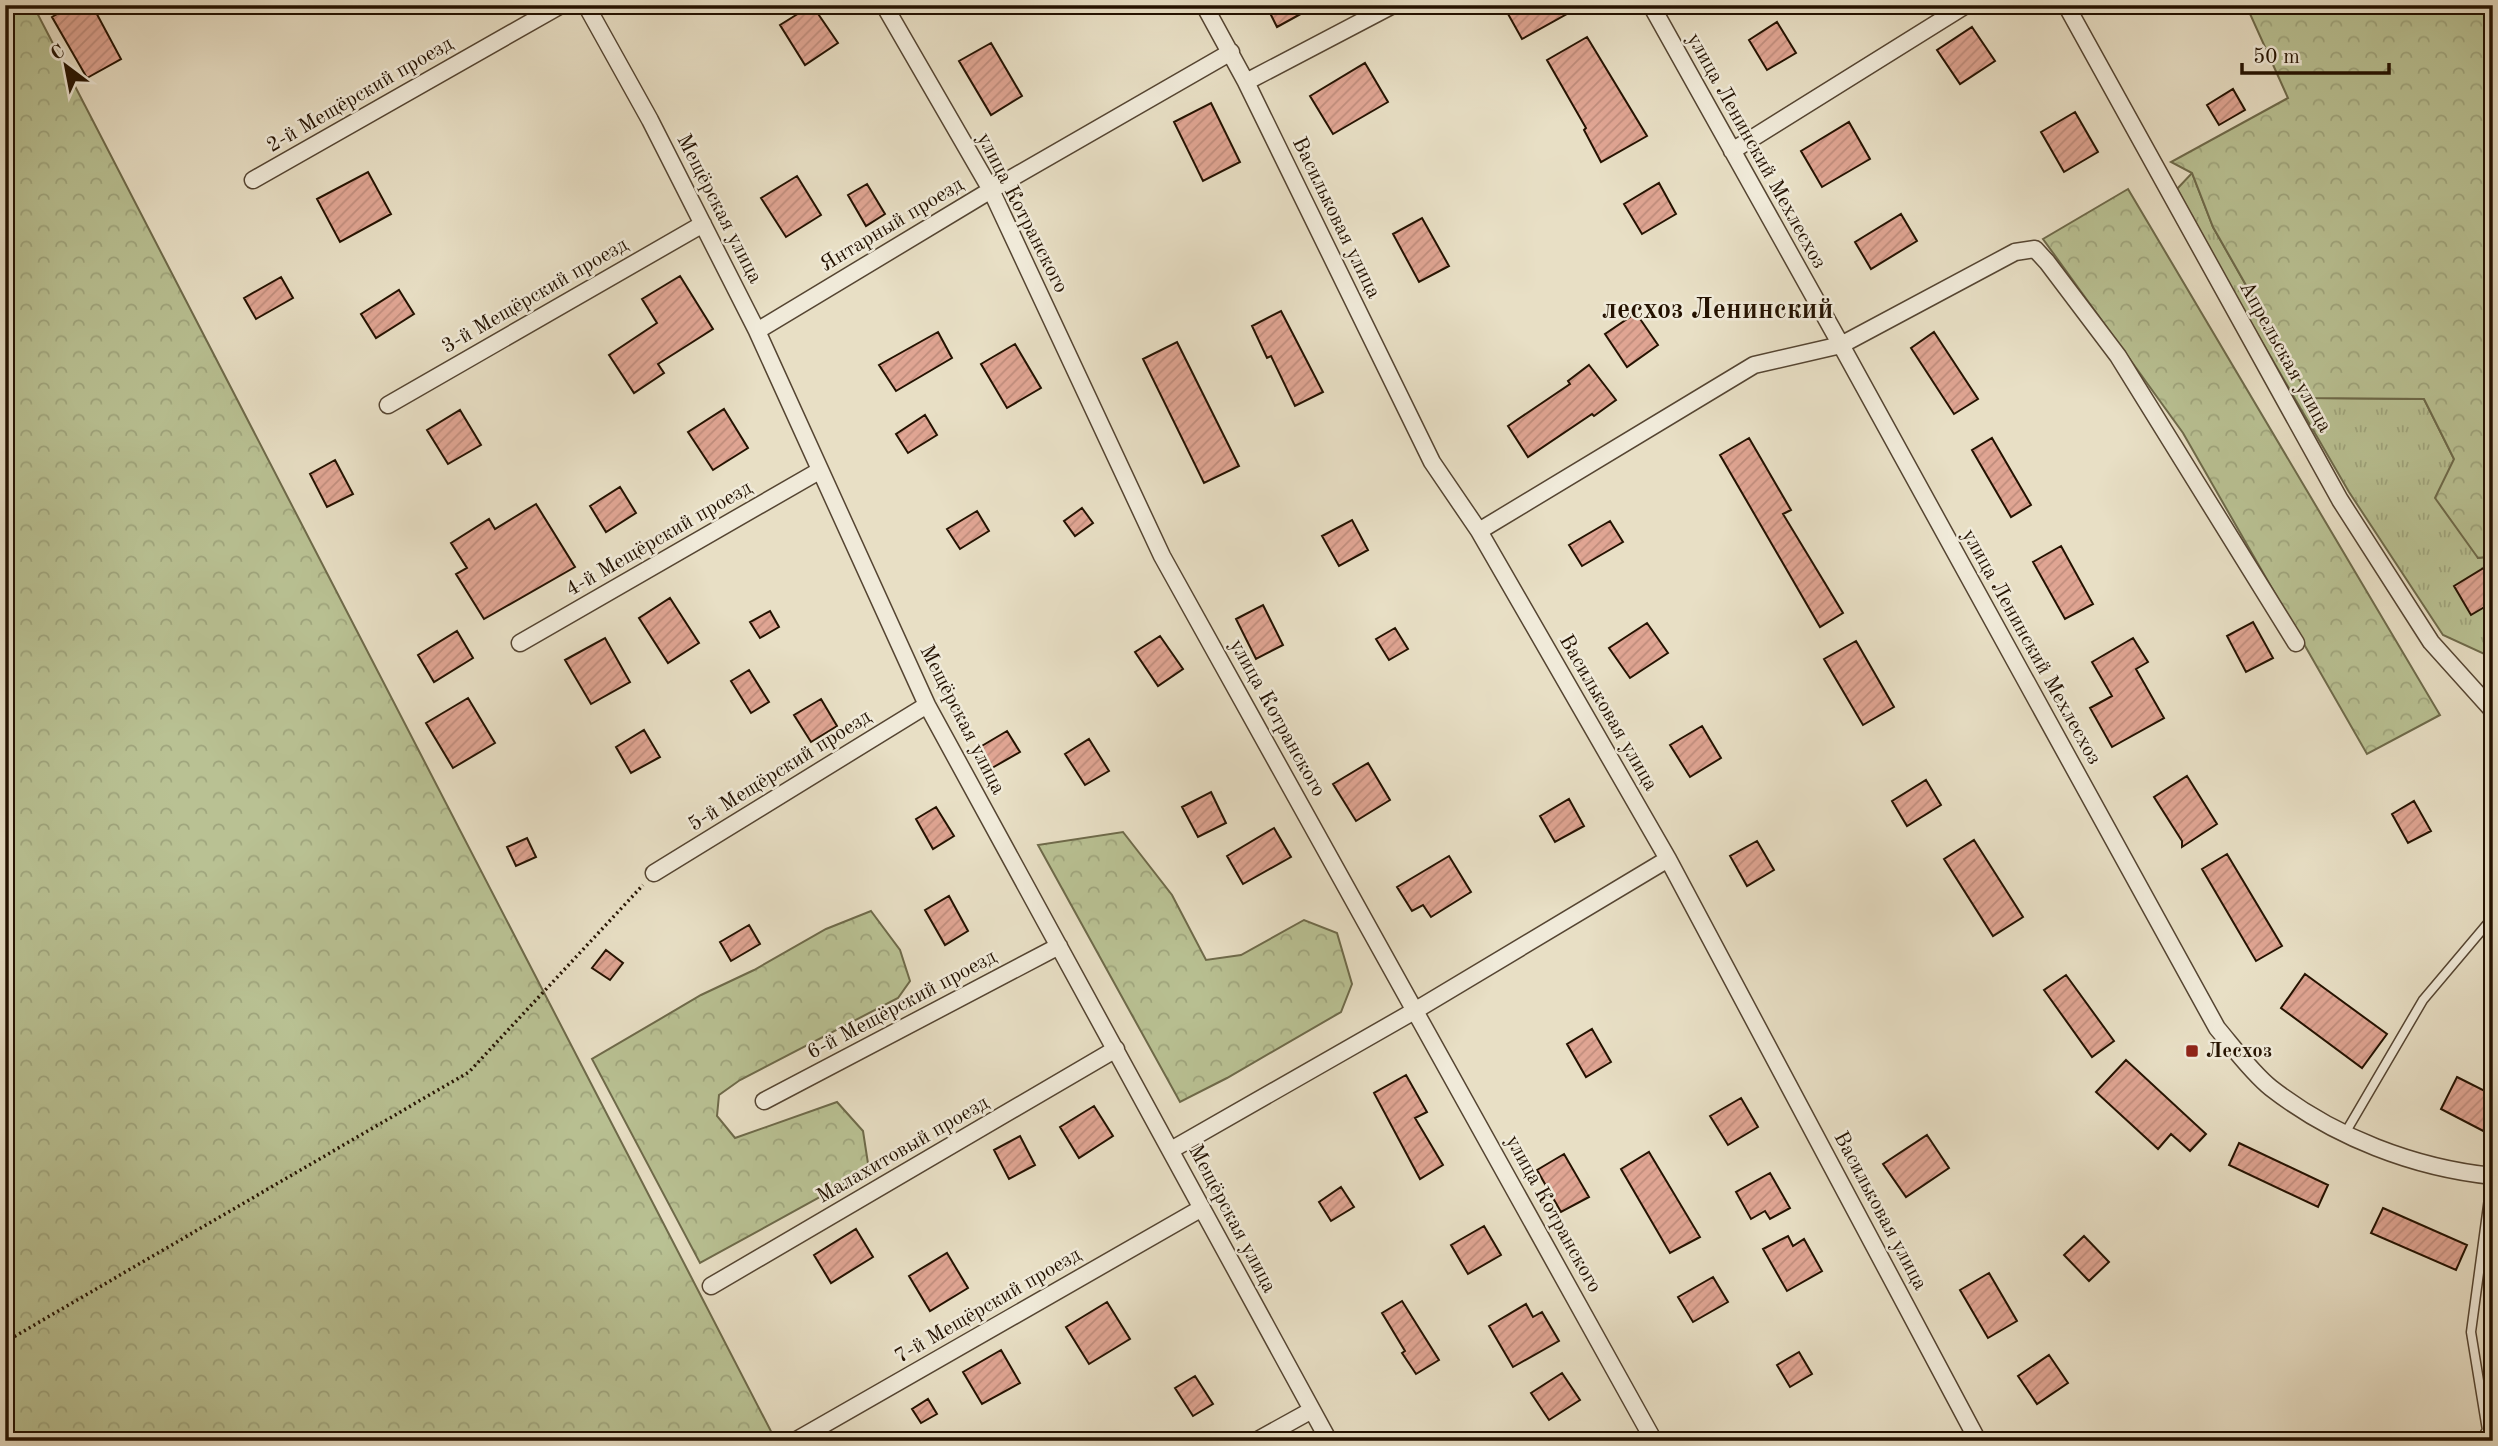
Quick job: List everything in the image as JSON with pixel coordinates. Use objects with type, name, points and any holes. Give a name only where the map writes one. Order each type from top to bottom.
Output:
[{"type":"street","name":"2-й Мещёрский проезд","points":[[253,180],[561,5]]},
{"type":"street","name":"Мещёрская улица","points":[[586,5],[650,120],[757,331],[927,705],[1329,1441]]},
{"type":"street","name":"улица Котранского","points":[[884,5],[991,190],[1162,556],[1654,1441]]},
{"type":"street","name":"Васильковая улица","points":[[1204,5],[1247,82],[1432,462],[1479,531],[1668,859],[1978,1441]]},
{"type":"street","points":[[1247,82],[1393,5]]},
{"type":"street","name":"улица Ленинский Мехлесхоз","points":[[1651,5],[2217,1028],[2270,1087],[2344,1135],[2428,1166],[2492,1176]]},
{"type":"street","points":[[1732,151],[1966,5]]},
{"type":"street","name":"Апрельская улица","points":[[2066,5],[2340,500],[2431,642],[2493,710]]},
{"type":"street","name":"Янтарный проезд","points":[[757,331],[991,190],[1231,52]]},
{"type":"street","name":"3-й Мещёрский проезд","points":[[388,405],[703,224]]},
{"type":"street","points":[[1479,531],[1754,365],[1841,345],[2015,252],[2035,249],[2048,262],[2118,356],[2296,643]]},
{"type":"street","name":"4-й Мещёрский проезд","points":[[520,643],[819,471]]},
{"type":"street","name":"5-й Мещёрский проезд","points":[[654,873],[927,705]]},
{"type":"street","points":[[1171,1150],[1416,1010],[1668,859]]},
{"type":"street","name":"6-й Мещёрский проезд","points":[[764,1101],[1059,946]]},
{"type":"street","name":"Малахитовый проезд","points":[[711,1286],[1116,1049]]},
{"type":"street","name":"7-й Мещёрский проезд","points":[[795,1441],[1202,1208]]},
{"type":"street","points":[[1256,1441],[1312,1410]]},
{"type":"lane","points":[[2344,1135],[2423,1000],[2493,916]]},
{"type":"lane","points":[[2480,1441],[2487,1430],[2471,1332],[2492,1176]]},
{"type":"path","points":[[5,1342],[469,1072],[654,873]]},
{"type":"green space","points":[[5,5],[33,5],[776,1441],[5,1441]]},
{"type":"green space","points":[[2246,5],[2493,5],[2493,556],[2478,558],[2435,498],[2454,459],[2424,399],[2310,398],[2213,227],[2192,173],[2171,162],[2288,98]]},
{"type":"green space","points":[[2192,173],[2213,227],[2310,398],[2424,399],[2454,459],[2478,558],[2493,556],[2493,658],[2443,635],[2349,492],[2177,189]]},
{"type":"green space","points":[[2128,189],[2440,715],[2367,754],[2183,433],[2043,239]]},
{"type":"green space","points":[[1123,832],[1172,895],[1206,960],[1241,955],[1304,920],[1337,933],[1352,984],[1341,1012],[1180,1102],[1038,845]]},
{"type":"green space","points":[[871,911],[900,950],[910,981],[898,998],[740,1080],[719,1095],[717,1116],[735,1138],[837,1102],[863,1131],[869,1170],[700,1263],[592,1059],[701,995],[754,970],[826,929]]},
{"type":"building","points":[[73,5],[92,5],[121,59],[87,78],[52,17]]},
{"type":"building","points":[[812,5],[838,43],[805,65],[780,25]]},
{"type":"building","points":[[1266,5],[1317,5],[1277,27]]},
{"type":"building","points":[[1503,5],[1583,5],[1522,39]]},
{"type":"building","points":[[1777,22],[1796,53],[1767,70],[1749,40]]},
{"type":"building","points":[[1972,27],[1995,61],[1960,84],[1937,50]]},
{"type":"building","points":[[1587,37],[1647,136],[1601,162],[1584,130],[1586,128],[1547,60]]},
{"type":"building","points":[[991,43],[1022,96],[991,115],[959,61]]},
{"type":"building","points":[[1365,63],[1388,102],[1333,134],[1310,96]]},
{"type":"building","points":[[2233,89],[2245,110],[2219,125],[2207,105]]},
{"type":"building","points":[[1211,103],[1240,162],[1203,181],[1174,122]]},
{"type":"building","points":[[2075,112],[2098,152],[2064,172],[2041,132]]},
{"type":"building","points":[[1849,122],[1870,159],[1822,187],[1801,151]]},
{"type":"building","points":[[368,172],[391,214],[340,242],[317,199]]},
{"type":"building","points":[[797,176],[821,215],[786,237],[761,198]]},
{"type":"building","points":[[1659,183],[1676,214],[1642,234],[1624,204]]},
{"type":"building","points":[[867,184],[885,214],[866,226],[848,195]]},
{"type":"building","points":[[1901,214],[1917,241],[1871,269],[1855,242]]},
{"type":"building","points":[[1422,218],[1449,266],[1419,282],[1393,234]]},
{"type":"building","points":[[680,276],[713,329],[658,364],[664,373],[634,393],[609,355],[657,323],[642,299]]},
{"type":"building","points":[[281,277],[293,298],[256,319],[244,298]]},
{"type":"building","points":[[399,290],[414,314],[376,338],[361,314]]},
{"type":"building","points":[[1281,311],[1323,392],[1295,406],[1271,356],[1267,358],[1252,326]]},
{"type":"building","points":[[1636,313],[1658,345],[1627,367],[1605,334]]},
{"type":"building","points":[[938,332],[952,358],[896,391],[879,365]]},
{"type":"building","points":[[1934,332],[1978,399],[1954,414],[1911,348]]},
{"type":"building","points":[[1177,342],[1239,466],[1204,483],[1143,359]]},
{"type":"building","points":[[1015,344],[1041,388],[1007,408],[981,364]]},
{"type":"building","points":[[1589,365],[1616,400],[1528,457],[1508,426],[1570,384],[1568,381]]},
{"type":"building","points":[[724,409],[748,448],[713,470],[688,432]]},
{"type":"building","points":[[460,410],[481,445],[448,464],[427,430]]},
{"type":"building","points":[[925,415],[937,435],[908,453],[896,434]]},
{"type":"building","points":[[1749,438],[1791,510],[1783,514],[1843,613],[1820,627],[1720,455]]},
{"type":"building","points":[[1992,438],[2031,505],[2011,517],[1972,450]]},
{"type":"building","points":[[335,460],[353,494],[327,507],[310,474]]},
{"type":"building","points":[[620,487],[636,513],[606,532],[590,506]]},
{"type":"building","points":[[536,504],[575,567],[484,619],[456,574],[467,568],[451,543],[489,519],[495,529]]},
{"type":"building","points":[[1082,508],[1093,523],[1075,536],[1064,521]]},
{"type":"building","points":[[977,511],[989,531],[960,549],[947,529]]},
{"type":"building","points":[[1352,520],[1368,550],[1339,566],[1322,536]]},
{"type":"building","points":[[1610,521],[1623,542],[1582,566],[1569,545]]},
{"type":"building","points":[[2061,546],[2093,604],[2065,619],[2033,562]]},
{"type":"building","points":[[2487,566],[2493,576],[2493,602],[2471,615],[2454,586]]},
{"type":"building","points":[[670,598],[699,643],[668,663],[639,618]]},
{"type":"building","points":[[1263,605],[1283,645],[1256,659],[1236,619]]},
{"type":"building","points":[[770,611],[779,627],[760,638],[750,622]]},
{"type":"building","points":[[2253,622],[2273,658],[2246,672],[2227,636]]},
{"type":"building","points":[[1647,623],[1668,653],[1630,678],[1609,648]]},
{"type":"building","points":[[1395,628],[1408,649],[1389,660],[1376,639]]},
{"type":"building","points":[[457,631],[473,658],[434,682],[418,655]]},
{"type":"building","points":[[1160,636],[1183,669],[1158,686],[1135,652]]},
{"type":"building","points":[[605,638],[630,682],[591,704],[565,660]]},
{"type":"building","points":[[2133,638],[2148,662],[2136,669],[2164,718],[2112,747],[2090,708],[2112,696],[2092,662]]},
{"type":"building","points":[[1856,641],[1894,707],[1863,725],[1824,659]]},
{"type":"building","points":[[749,670],[769,702],[751,713],[731,681]]},
{"type":"building","points":[[468,698],[495,743],[453,768],[426,723]]},
{"type":"building","points":[[821,699],[837,726],[811,742],[794,715]]},
{"type":"building","points":[[1702,726],[1721,758],[1690,777],[1670,745]]},
{"type":"building","points":[[644,730],[660,757],[631,773],[616,747]]},
{"type":"building","points":[[1007,731],[1020,752],[992,768],[980,747]]},
{"type":"building","points":[[1089,739],[1109,771],[1085,785],[1065,754]]},
{"type":"building","points":[[1368,763],[1390,800],[1356,821],[1333,784]]},
{"type":"building","points":[[2187,776],[2217,824],[2182,847],[2182,841],[2154,797]]},
{"type":"building","points":[[1926,780],[1941,805],[1907,826],[1892,801]]},
{"type":"building","points":[[1211,792],[1226,823],[1198,837],[1182,807]]},
{"type":"building","points":[[1569,799],[1584,826],[1555,842],[1540,816]]},
{"type":"building","points":[[2414,801],[2431,831],[2408,843],[2392,814]]},
{"type":"building","points":[[936,807],[954,836],[933,849],[916,819]]},
{"type":"building","points":[[1274,828],[1291,857],[1243,884],[1227,856]]},
{"type":"building","points":[[527,838],[536,857],[516,866],[507,847]]},
{"type":"building","points":[[1974,840],[2023,917],[1993,936],[1944,859]]},
{"type":"building","points":[[1757,841],[1774,870],[1747,886],[1730,856]]},
{"type":"building","points":[[2227,854],[2282,946],[2256,961],[2202,869]]},
{"type":"building","points":[[1449,856],[1471,892],[1431,917],[1423,905],[1412,911],[1397,887]]},
{"type":"building","points":[[949,896],[968,931],[945,945],[925,910]]},
{"type":"building","points":[[749,925],[760,944],[731,961],[720,942]]},
{"type":"building","points":[[606,950],[623,963],[610,980],[592,968]]},
{"type":"building","points":[[2305,974],[2387,1034],[2362,1068],[2281,1008]]},
{"type":"building","points":[[2066,975],[2114,1041],[2092,1057],[2044,990]]},
{"type":"building","points":[[1592,1029],[1611,1062],[1586,1077],[1567,1044]]},
{"type":"building","points":[[2126,1060],[2206,1134],[2190,1151],[2171,1134],[2158,1149],[2096,1092]]},
{"type":"building","points":[[1406,1075],[1427,1112],[1415,1118],[1443,1165],[1420,1179],[1374,1093]]},
{"type":"building","points":[[2457,1077],[2493,1095],[2493,1136],[2441,1109]]},
{"type":"building","points":[[1741,1098],[1758,1127],[1728,1145],[1710,1116]]},
{"type":"building","points":[[1094,1106],[1113,1136],[1079,1158],[1060,1127]]},
{"type":"building","points":[[1927,1135],[1949,1168],[1906,1197],[1883,1164]]},
{"type":"building","points":[[1020,1136],[1035,1165],[1009,1179],[994,1150]]},
{"type":"building","points":[[2239,1143],[2328,1185],[2318,1207],[2229,1165]]},
{"type":"building","points":[[1649,1152],[1700,1237],[1670,1253],[1621,1169]]},
{"type":"building","points":[[1564,1154],[1589,1197],[1561,1212],[1537,1170]]},
{"type":"building","points":[[1770,1173],[1790,1208],[1770,1219],[1765,1211],[1751,1219],[1736,1192]]},
{"type":"building","points":[[1341,1187],[1354,1207],[1331,1221],[1319,1202]]},
{"type":"building","points":[[2383,1208],[2467,1245],[2456,1270],[2371,1233]]},
{"type":"building","points":[[1484,1226],[1501,1255],[1468,1274],[1451,1245]]},
{"type":"building","points":[[856,1229],[873,1257],[831,1283],[814,1255]]},
{"type":"building","points":[[1788,1236],[1793,1246],[1804,1239],[1822,1271],[1787,1291],[1763,1249]]},
{"type":"building","points":[[2084,1236],[2109,1262],[2089,1281],[2064,1255]]},
{"type":"building","points":[[947,1253],[968,1288],[930,1311],[909,1276]]},
{"type":"building","points":[[1989,1273],[2017,1321],[1988,1338],[1960,1290]]},
{"type":"building","points":[[1713,1277],[1728,1302],[1693,1322],[1678,1297]]},
{"type":"building","points":[[1402,1301],[1439,1360],[1416,1374],[1382,1313]]},
{"type":"building","points":[[1107,1302],[1130,1339],[1089,1364],[1066,1327]]},
{"type":"building","points":[[1526,1304],[1533,1317],[1542,1312],[1559,1341],[1513,1367],[1489,1326]]},
{"type":"building","points":[[1001,1350],[1020,1383],[982,1404],[963,1372]]},
{"type":"building","points":[[1799,1352],[1812,1374],[1790,1387],[1777,1365]]},
{"type":"building","points":[[2049,1355],[2068,1383],[2037,1404],[2018,1376]]},
{"type":"building","points":[[1562,1373],[1580,1400],[1549,1420],[1531,1393]]},
{"type":"building","points":[[1195,1376],[1213,1404],[1193,1416],[1175,1388]]},
{"type":"building","points":[[928,1399],[937,1414],[921,1423],[912,1409]]},
{"type":"place","name":"Лесхоз","points":[[2192,1051]]},
{"type":"district","name":"лесхоз Ленинский","points":[[1718,311]]}]
